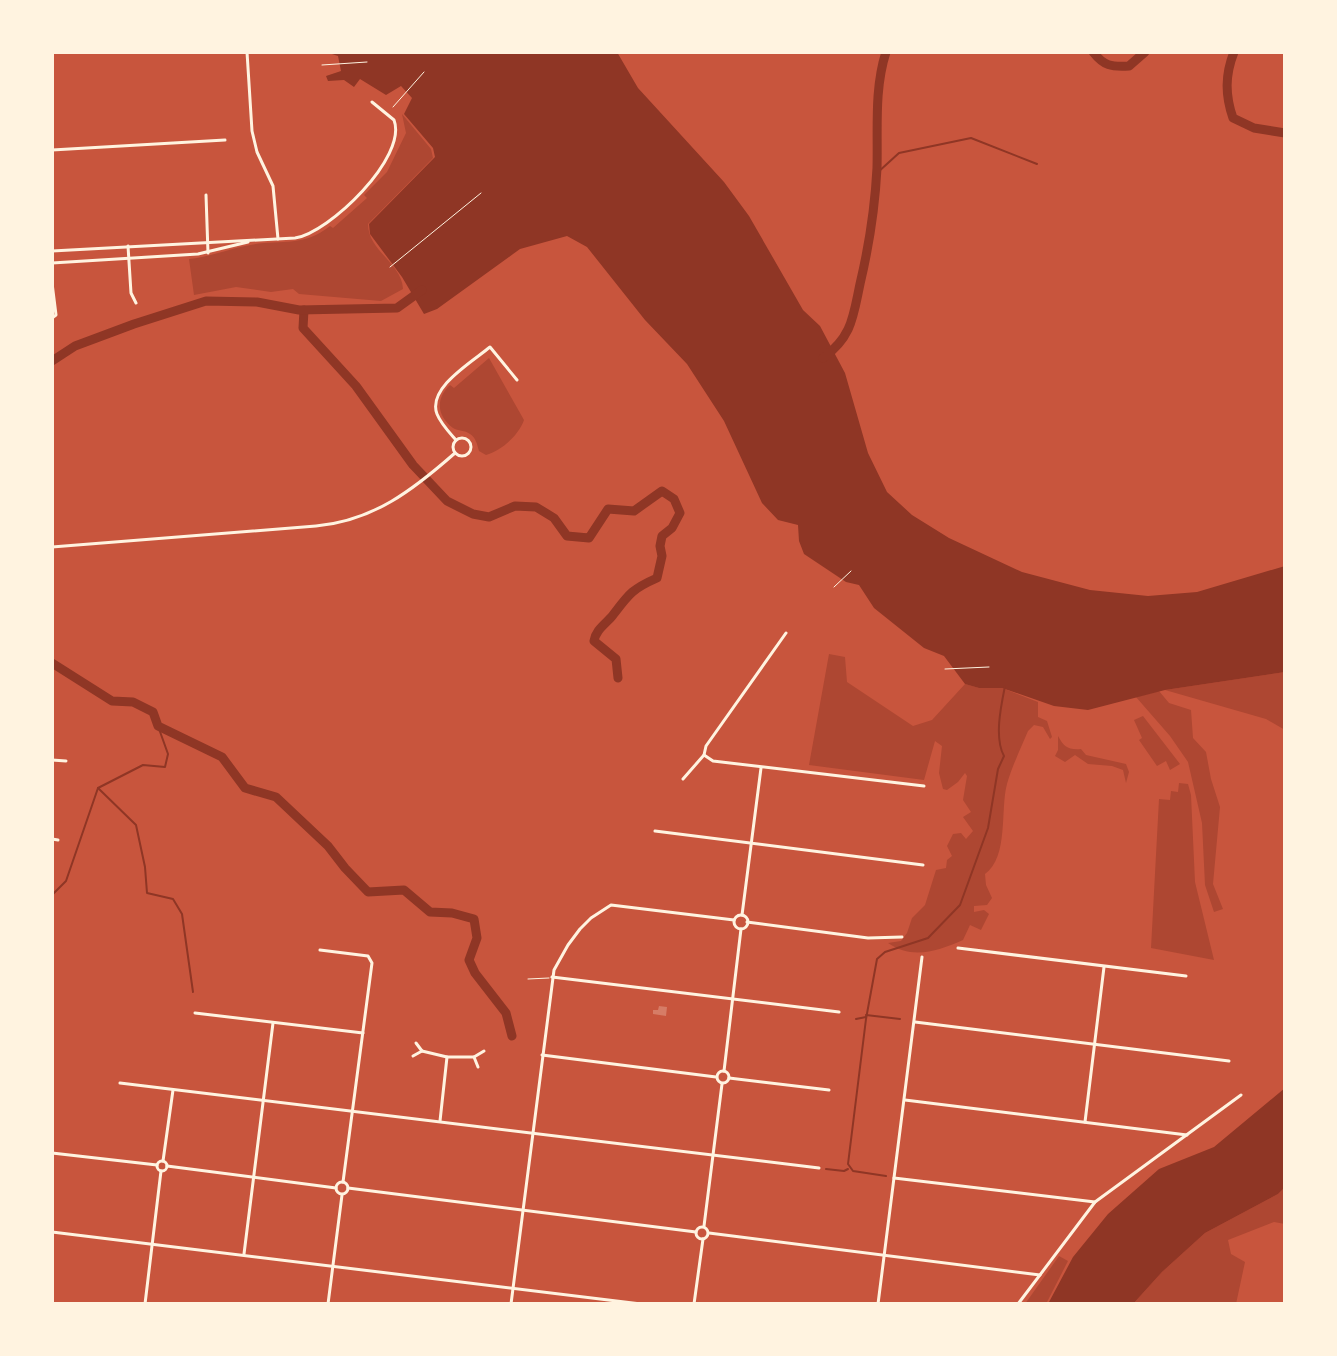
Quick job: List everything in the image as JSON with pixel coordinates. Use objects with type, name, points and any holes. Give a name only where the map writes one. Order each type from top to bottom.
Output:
[{"type":"street","points":[[247,52],[252,131],[257,152],[273,186],[278,239]]},
{"type":"street","points":[[52,251],[278,239],[314,233],[371,183],[396,130],[394,120],[372,102]]},
{"type":"street","points":[[52,150],[225,140]]},
{"type":"street","points":[[206,195],[208,253]]},
{"type":"street","points":[[52,263],[208,253],[256,240]]},
{"type":"street","points":[[128,246],[131,293],[136,303]]},
{"type":"street","points":[[52,283],[56,313],[56,317],[52,318]]},
{"type":"street","points":[[456,440],[435,411],[436,395],[443,386],[490,347],[517,380]]},
{"type":"street","points":[[455,453],[466,456],[471,449],[466,439],[456,440]]},
{"type":"street","points":[[455,453],[453,447],[456,440]]},
{"type":"street","points":[[52,547],[336,524],[380,510],[455,453]]},
{"type":"street","points":[[683,779],[704,755],[706,746],[786,633]]},
{"type":"street","points":[[704,755],[713,761],[924,786]]},
{"type":"street","points":[[52,760],[66,761]]},
{"type":"street","points":[[761,767],[742,915],[747,922],[868,938],[902,937]]},
{"type":"street","points":[[655,831],[923,865]]},
{"type":"street","points":[[52,839],[58,840]]},
{"type":"street","points":[[511,1304],[556,965],[591,918],[611,905],[734,920],[742,915]]},
{"type":"street","points":[[734,920],[735,926],[741,929]]},
{"type":"street","points":[[729,1078],[724,1071],[732,1000],[741,929],[747,922]]},
{"type":"street","points":[[958,948],[1186,976]]},
{"type":"street","points":[[320,950],[368,956],[372,963],[343,1182],[336,1188]]},
{"type":"street","points":[[878,1304],[922,957]]},
{"type":"street","points":[[1085,1122],[1104,967]]},
{"type":"street","points":[[552,977],[839,1012]]},
{"type":"street","points":[[195,1013],[363,1033]]},
{"type":"street","points":[[915,1022],[1229,1061]]},
{"type":"street","points":[[244,1254],[273,1023]]},
{"type":"street","points":[[416,1043],[422,1051],[447,1057],[474,1057],[484,1051]]},
{"type":"street","points":[[413,1056],[422,1051]]},
{"type":"street","points":[[542,1055],[716,1077],[722,1084]]},
{"type":"street","points":[[440,1121],[447,1057]]},
{"type":"street","points":[[474,1057],[478,1067]]},
{"type":"street","points":[[716,1077],[724,1071]]},
{"type":"street","points":[[829,1090],[729,1078],[722,1084],[704,1226],[709,1233],[1040,1275]]},
{"type":"street","points":[[120,1083],[819,1168]]},
{"type":"street","points":[[173,1090],[163,1161],[167,1166],[336,1188],[342,1195]]},
{"type":"street","points":[[1018,1304],[1095,1202],[1241,1095]]},
{"type":"street","points":[[904,1100],[1187,1135]]},
{"type":"street","points":[[52,1153],[157,1165],[163,1161]]},
{"type":"street","points":[[145,1304],[161,1171],[157,1165]]},
{"type":"street","points":[[161,1171],[167,1166]]},
{"type":"street","points":[[894,1178],[1095,1202]]},
{"type":"street","points":[[343,1182],[348,1188],[523,1211],[696,1232],[704,1226]]},
{"type":"street","points":[[328,1304],[342,1195],[348,1188]]},
{"type":"street","points":[[52,1232],[641,1304]]},
{"type":"street","points":[[696,1232],[703,1239]]},
{"type":"street","points":[[694,1304],[703,1239],[709,1233]]},
{"type":"lane","points":[[528,979],[552,977]]},
{"type":"path","points":[[322,65],[367,62]]},
{"type":"path","points":[[393,107],[424,72]]},
{"type":"path","points":[[390,267],[481,193]]},
{"type":"path","points":[[834,587],[851,571]]},
{"type":"path","points":[[945,669],[989,667]]},
{"type":"shaded area","points":[[326,52],[617,52],[638,88],[724,182],[749,216],[803,310],[820,326],[845,373],[868,453],[887,492],[912,515],[949,538],[1022,572],[1090,590],[1148,596],[1197,592],[1285,566],[1285,672],[1165,690],[1088,710],[1054,706],[1002,688],[979,688],[965,684],[944,656],[924,648],[874,608],[859,585],[846,582],[804,554],[798,525],[778,520],[762,503],[724,421],[687,364],[645,320],[587,247],[567,236],[520,249],[437,309],[424,314],[402,277],[370,234],[369,224],[435,157],[433,148],[404,114],[412,98],[401,86],[386,95],[360,79],[354,87],[344,80],[328,81],[326,76],[341,71],[338,56]]},
{"type":"shaded area","points":[[402,114],[431,149],[433,158],[368,224],[373,242],[397,272],[403,289],[381,301],[299,294],[293,289],[271,292],[236,287],[194,295],[189,259],[257,244],[309,238],[330,226],[333,228],[367,198],[364,195],[387,172],[406,133]]},
{"type":"shaded area","points":[[489,358],[524,420],[509,442],[486,455],[479,451],[472,436],[447,423],[440,401],[450,385],[454,388]]},
{"type":"shaded area","points":[[829,654],[845,657],[847,682],[913,726],[932,720],[965,684],[979,688],[1002,688],[1038,702],[1038,717],[1047,721],[1052,737],[1050,739],[1043,727],[1034,725],[1028,731],[1011,771],[1005,794],[1001,845],[993,866],[985,874],[992,898],[987,905],[974,906],[974,912],[984,910],[989,914],[981,930],[970,925],[963,940],[925,952],[906,951],[888,943],[901,941],[912,918],[925,905],[936,870],[946,868],[947,860],[952,856],[947,846],[953,834],[961,833],[966,839],[973,831],[963,817],[971,812],[963,800],[967,776],[965,773],[947,790],[943,789],[939,773],[942,746],[935,741],[924,780],[809,765]]},
{"type":"shaded area","points":[[1285,672],[1285,730],[1266,719],[1165,690]]},
{"type":"shaded area","points":[[1159,691],[1169,703],[1191,710],[1193,738],[1206,752],[1220,807],[1213,884],[1223,909],[1214,912],[1205,885],[1202,823],[1188,762],[1136,697]]},
{"type":"shaded area","points":[[1143,716],[1180,764],[1170,770],[1166,761],[1157,766],[1139,740],[1142,738],[1134,720]]},
{"type":"shaded area","points":[[1058,736],[1067,747],[1081,749],[1086,755],[1126,764],[1129,772],[1126,783],[1123,770],[1088,764],[1075,755],[1065,762],[1055,756]]},
{"type":"shaded area","points":[[1179,783],[1188,784],[1191,795],[1195,882],[1214,960],[1151,948],[1159,799],[1170,800],[1171,791],[1178,792]]},
{"type":"shaded area","points":[[1285,1088],[1285,1187],[1278,1194],[1205,1233],[1162,1272],[1133,1304],[1048,1304],[1073,1257],[1108,1214],[1159,1169],[1214,1147]]},
{"type":"shaded area","points":[[1285,1187],[1285,1224],[1274,1222],[1228,1240],[1231,1254],[1245,1262],[1236,1304],[1133,1304],[1162,1272],[1205,1233],[1278,1194]]},
{"type":"shaded area","points":[[1059,1256],[1068,1261],[1046,1304],[1025,1304]]},
{"type":"building","points":[[659,1006],[667,1007],[666,1016],[653,1014]]},
{"type":"waterway","points":[[823,358],[840,342],[850,326],[863,270],[875,197],[878,95],[886,52]]},
{"type":"waterway","points":[[1093,52],[1104,63],[1113,66],[1129,66],[1145,52]]},
{"type":"waterway","points":[[1234,52],[1227,85],[1233,118],[1254,128],[1285,133]]},
{"type":"waterway","points":[[877,173],[899,153],[971,138],[1037,164]]},
{"type":"waterway","points":[[52,361],[75,346],[206,301],[257,302],[299,310],[397,308],[422,290]]},
{"type":"waterway","points":[[304,310],[303,328],[356,386],[413,465],[447,501],[473,514],[489,517],[515,506],[536,507],[554,518],[567,536],[589,538],[608,509],[634,511],[662,491],[674,499],[680,513],[672,528],[662,536],[657,578],[632,593],[595,637],[594,641],[616,659],[618,678]]},
{"type":"waterway","points":[[52,663],[112,701],[133,702],[153,712],[158,726],[222,757],[245,788],[276,797],[328,846],[368,892],[404,890],[430,912],[452,913],[474,919],[477,938],[469,960],[475,973],[506,1013],[512,1036]]},
{"type":"waterway","points":[[886,1176],[853,1171],[848,1164],[866,1019],[877,959],[885,952],[928,938],[960,905],[988,828],[998,769],[1004,756],[999,731],[1005,686]]},
{"type":"waterway","points":[[52,895],[66,881],[98,788],[143,765],[165,767],[168,754],[158,726]]},
{"type":"waterway","points":[[98,788],[136,825],[147,893],[173,899],[182,914],[193,992]]},
{"type":"waterway","points":[[866,1015],[900,1019]]},
{"type":"waterway","points":[[856,1019],[866,1017]]},
{"type":"waterway","points":[[826,1169],[848,1169]]}]
